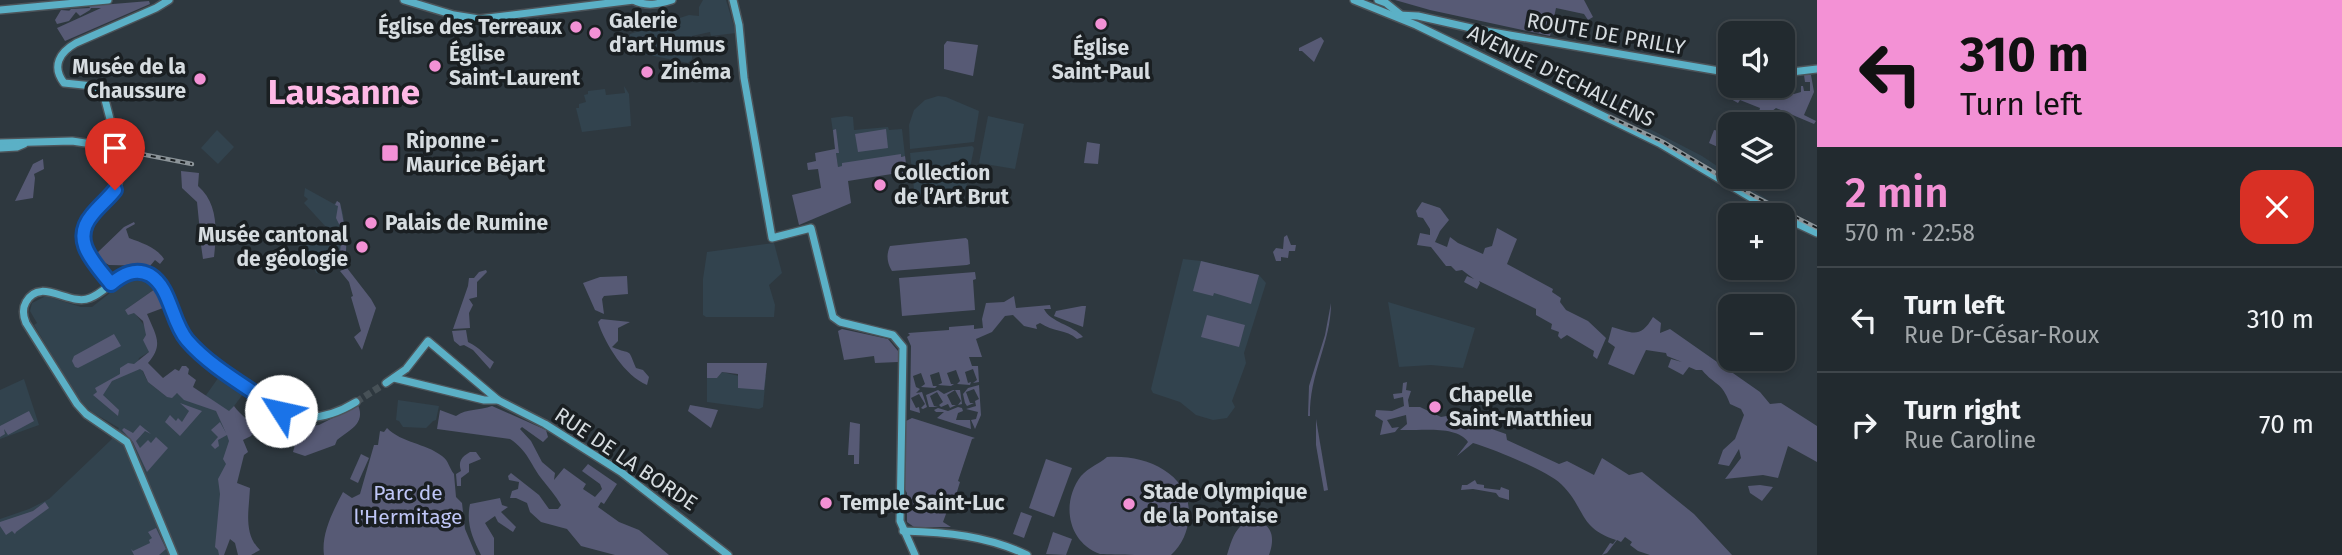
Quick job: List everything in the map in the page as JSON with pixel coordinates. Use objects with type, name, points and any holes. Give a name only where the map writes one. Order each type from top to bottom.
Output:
[{"type":"main road","points":[[0,10],[108,0]]},
{"type":"main road","points":[[111,284],[86,252],[83,237],[89,218],[110,197],[118,184],[122,158],[102,91],[88,85],[66,84],[59,76],[57,65],[66,49],[76,43],[169,0]]},
{"type":"main road","points":[[404,0],[454,15],[478,18],[633,0],[641,4],[672,0]]},
{"type":"main road","points":[[733,0],[740,25],[744,78],[772,237],[811,228],[833,317],[840,322],[893,335],[904,347],[900,522],[915,555]]},
{"type":"main road","name":"AVENUE D'ECHALLENS","points":[[1354,0],[1398,15],[1581,105],[1689,160],[1758,203]]},
{"type":"main road","name":"AVENUE D'ECHALLENS","points":[[1378,0],[1387,3],[1398,15]]},
{"type":"main road","name":"ROUTE DE PRILLY","points":[[1387,3],[1418,16],[1479,30],[1718,71]]},
{"type":"main road","name":"ROUTE DE PRILLY","points":[[1398,15],[1418,16]]},
{"type":"main road","points":[[1795,72],[1817,69]]},
{"type":"main road","points":[[0,142],[16,141],[24,144]]},
{"type":"main road","points":[[0,148],[72,141],[119,148]]},
{"type":"main road","name":"AVENUE D'ECHALLENS","points":[[1795,222],[1817,233]]},
{"type":"main road","points":[[173,555],[127,442],[122,436],[86,414],[77,404],[26,323],[24,308],[30,296],[44,291],[85,300],[120,277],[133,272],[150,276],[165,295],[179,330],[194,347],[284,413],[295,417],[319,417],[337,413],[356,402]]},
{"type":"main road","points":[[386,383],[406,369],[428,341],[498,400]]},
{"type":"main road","points":[[406,369],[409,376],[419,384]]},
{"type":"main road","points":[[394,378],[484,400],[498,400]]},
{"type":"main road","name":"RUE DE LA BORDE","points":[[498,400],[545,424],[621,472],[729,555]]},
{"type":"main road","points":[[903,531],[971,536],[1027,555]]},
{"type":"main road","points":[[911,546],[912,537],[918,532]]},
{"type":"shaded area","points":[[703,0],[726,0],[736,33],[711,36],[710,32],[692,36],[692,59],[688,63],[630,51],[630,34],[689,15],[699,16],[699,7]]},
{"type":"shaded area","points":[[624,86],[629,94],[631,126],[582,132],[576,108],[586,102],[584,95],[588,94],[588,91],[605,89],[606,95],[625,93]]},
{"type":"shaded area","points":[[938,96],[979,111],[974,142],[910,149],[909,125],[914,110],[925,100]]},
{"type":"shaded area","points":[[988,116],[1024,124],[1015,169],[979,163]]},
{"type":"shaded area","points":[[853,117],[854,130],[888,127],[889,130],[902,129],[905,156],[838,167],[831,118]]},
{"type":"shaded area","points":[[1644,126],[1702,156],[1718,167],[1718,178],[1642,133]]},
{"type":"shaded area","points":[[217,130],[234,147],[218,164],[201,148]]},
{"type":"shaded area","points":[[972,146],[974,148],[965,193],[915,198],[910,153]]},
{"type":"shaded area","points":[[305,188],[334,204],[337,201],[340,203],[343,214],[347,245],[344,265],[322,274],[316,273],[303,237],[326,227],[304,203],[308,199],[304,196]]},
{"type":"shaded area","points":[[1738,189],[1752,189],[1772,203],[1763,203]]},
{"type":"shaded area","points":[[1795,215],[1817,227],[1817,230],[1795,219]]},
{"type":"shaded area","points":[[774,243],[782,273],[769,285],[775,305],[774,317],[703,315],[703,279],[707,252]]},
{"type":"shaded area","points":[[1183,259],[1259,275],[1266,283],[1244,353],[1246,363],[1232,401],[1235,407],[1227,418],[1213,420],[1196,415],[1180,402],[1153,393],[1151,389]]},
{"type":"shaded area","points":[[145,281],[155,289],[125,310],[134,312],[146,328],[149,352],[139,358],[138,362],[148,382],[167,397],[177,393],[204,398],[221,374],[246,390],[223,421],[231,438],[220,553],[0,555],[0,519],[49,499],[111,440],[119,428],[92,412],[79,400],[34,325],[37,323],[30,311],[32,303],[46,296],[81,307],[92,307],[124,282]]},
{"type":"shaded area","points":[[1388,302],[1475,328],[1463,368],[1431,365],[1399,367]]},
{"type":"shaded area","points":[[722,372],[739,376],[766,376],[763,407],[759,409],[707,402],[707,378],[717,378]]},
{"type":"shaded area","points":[[24,379],[39,425],[0,439],[0,390]]},
{"type":"shaded area","points":[[398,400],[439,406],[436,420],[426,428],[403,427],[396,420]]},
{"type":"green space","points":[[1395,0],[1584,0],[1593,17],[1588,20],[1584,14],[1556,8],[1550,36]]},
{"type":"green space","points":[[149,1],[150,4],[65,41],[57,28],[101,8],[91,8],[80,16],[76,12],[69,21],[57,24],[55,20],[61,10],[90,8],[89,6]]},
{"type":"green space","points":[[643,36],[648,51],[632,50],[632,40]]},
{"type":"green space","points":[[1321,37],[1324,41],[1314,62],[1299,51],[1299,48]]},
{"type":"green space","points":[[947,41],[978,45],[973,76],[944,69],[944,45]]},
{"type":"green space","points":[[1804,75],[1811,75],[1814,92],[1804,115],[1816,121],[1814,124],[1795,116],[1795,112],[1776,108],[1771,112],[1759,112],[1760,108],[1729,98],[1795,98],[1795,94],[1801,92],[1801,86],[1804,91],[1810,91],[1810,82],[1805,82]]},
{"type":"green space","points":[[836,129],[838,167],[842,166],[842,163],[901,154],[901,157],[905,156],[908,179],[900,180],[898,173],[848,181],[851,203],[799,225],[792,195],[821,188],[818,169],[808,170],[807,163],[816,161],[815,153],[835,149],[833,130]]},
{"type":"green space","points":[[886,129],[888,148],[858,152],[855,134]]},
{"type":"green space","points":[[1714,130],[1718,131],[1718,147],[1709,143]]},
{"type":"green space","points":[[1087,142],[1100,144],[1098,164],[1084,163]]},
{"type":"green space","points":[[43,159],[44,169],[34,174],[33,198],[15,201],[33,164]]},
{"type":"green space","points":[[181,171],[199,173],[198,186],[213,209],[216,237],[214,257],[203,259],[201,245],[207,244],[206,232],[200,232],[197,202],[182,188]]},
{"type":"green space","points":[[337,201],[340,203],[343,219],[346,249],[344,265],[334,269],[339,264],[342,230],[336,218]]},
{"type":"green space","points":[[1422,202],[1440,208],[1449,220],[1435,242],[1447,247],[1450,237],[1483,254],[1485,248],[1492,246],[1497,228],[1517,239],[1507,264],[1553,289],[1552,292],[1561,298],[1560,302],[1566,310],[1588,321],[1606,338],[1597,359],[1593,356],[1594,351],[1567,335],[1561,339],[1559,332],[1551,329],[1552,324],[1536,315],[1536,309],[1479,281],[1477,289],[1464,282],[1467,276],[1474,279],[1462,270],[1456,271],[1451,266],[1446,266],[1431,247],[1417,245],[1420,233],[1430,235],[1430,229],[1423,218],[1418,217],[1416,211]]},
{"type":"green space","points":[[134,222],[135,224],[126,229],[129,238],[157,251],[164,259],[160,264],[155,260],[150,266],[109,265],[98,259],[97,253],[124,227]]},
{"type":"green space","points":[[1287,235],[1291,245],[1296,245],[1295,251],[1289,251],[1288,258],[1281,257],[1281,261],[1276,261],[1273,252],[1276,248],[1283,249],[1284,237]]},
{"type":"green space","points":[[966,238],[970,264],[892,271],[889,265],[890,246]]},
{"type":"green space","points":[[1201,261],[1259,275],[1251,304],[1214,293],[1213,296],[1193,291]]},
{"type":"green space","points":[[347,268],[376,308],[362,350],[354,337],[361,331],[351,297],[353,296],[349,282],[340,271]]},
{"type":"green space","points":[[486,270],[477,282],[477,297],[469,299],[473,305],[469,313],[470,328],[453,329],[469,278],[474,278],[479,272]]},
{"type":"green space","points":[[975,272],[975,310],[902,316],[899,278]]},
{"type":"green space","points":[[627,276],[628,294],[604,296],[604,314],[595,310],[583,283],[600,277]]},
{"type":"green space","points":[[155,289],[163,308],[147,314],[157,340],[156,350],[148,363],[163,378],[175,369],[179,371],[182,366],[186,366],[189,369],[188,374],[196,380],[193,387],[229,411],[234,406],[255,430],[243,440],[248,452],[244,455],[237,483],[250,488],[249,529],[260,550],[251,555],[238,555],[235,543],[230,539],[224,555],[219,555],[215,547],[220,494],[218,479],[226,464],[223,459],[229,441],[227,435],[218,440],[219,446],[215,449],[211,445],[218,437],[211,430],[220,422],[226,433],[216,411],[184,400],[177,393],[172,398],[167,397],[148,382],[140,369],[112,381],[103,395],[119,410],[118,416],[93,395],[97,392],[95,388],[120,374],[120,368],[128,363],[134,364],[149,352],[143,340],[146,335],[143,321],[134,313],[128,315],[125,310]]},
{"type":"green space","points":[[1014,296],[1016,308],[1050,305],[1051,309],[1044,309],[1047,313],[1083,337],[1077,339],[1040,323],[1036,325],[1037,329],[1024,326],[1013,315],[1005,316],[992,332],[976,339],[982,357],[969,357],[972,366],[978,366],[979,382],[973,383],[977,380],[973,369],[965,372],[970,385],[957,384],[960,381],[956,370],[947,373],[951,384],[954,384],[951,386],[938,385],[942,383],[939,372],[930,375],[933,386],[937,386],[935,388],[921,387],[925,384],[921,373],[913,376],[916,387],[920,389],[916,393],[922,392],[927,407],[921,408],[925,404],[919,394],[911,398],[916,408],[919,407],[920,413],[910,410],[911,346],[908,333],[974,325],[974,329],[983,328],[986,303],[1004,302]]},
{"type":"green space","points":[[1331,303],[1328,332],[1308,416],[1309,386],[1325,335]]},
{"type":"green space","points":[[1086,306],[1083,327],[1054,316],[1056,311]]},
{"type":"green space","points":[[1207,315],[1245,325],[1239,347],[1201,337]]},
{"type":"green space","points":[[1653,317],[1661,323],[1660,333],[1670,329],[1718,363],[1718,371],[1730,371],[1760,392],[1770,404],[1781,403],[1817,426],[1817,462],[1788,446],[1778,478],[1763,475],[1725,479],[1741,458],[1739,449],[1729,466],[1718,464],[1723,450],[1735,439],[1744,415],[1741,409],[1730,404],[1721,387],[1702,370],[1689,367],[1683,375],[1668,367],[1671,359],[1682,362],[1667,356],[1666,353],[1646,350],[1634,375],[1608,364],[1615,347],[1608,342],[1612,327],[1636,332]]},
{"type":"green space","points":[[601,319],[630,322],[618,328],[618,341],[612,347],[630,354],[636,368],[643,370],[649,377],[647,385],[631,374],[617,358],[601,331],[598,322]]},
{"type":"green space","points":[[842,329],[888,339],[898,351],[898,362],[875,363],[874,356],[844,360],[838,331]]},
{"type":"green space","points":[[466,330],[468,342],[494,362],[490,369],[473,350],[454,341],[452,331]]},
{"type":"green space","points":[[114,334],[121,346],[78,368],[75,367],[72,361],[74,356]]},
{"type":"green space","points":[[707,363],[767,363],[764,390],[738,388],[738,374],[722,372],[717,378],[707,378]]},
{"type":"green space","points":[[1407,382],[1406,390],[1411,391],[1409,407],[1420,407],[1441,417],[1452,415],[1506,434],[1507,440],[1559,464],[1567,461],[1594,475],[1602,458],[1629,475],[1642,472],[1694,514],[1732,555],[1650,555],[1638,551],[1625,537],[1621,542],[1617,540],[1607,553],[1602,555],[1610,543],[1613,544],[1616,540],[1595,530],[1561,484],[1544,473],[1473,443],[1457,456],[1468,442],[1463,437],[1447,431],[1400,430],[1407,424],[1406,415],[1387,420],[1392,428],[1399,427],[1395,432],[1380,435],[1383,421],[1375,416],[1376,410],[1392,411],[1404,406],[1403,397],[1394,399],[1393,394],[1402,393],[1403,383]]},
{"type":"green space","points":[[979,385],[981,415],[975,429],[971,420],[976,419],[978,412],[966,409],[976,406],[975,401],[979,399],[974,389],[966,392],[970,403],[974,403],[967,406],[963,394],[968,388]]},
{"type":"green space","points":[[938,390],[944,394],[955,390],[947,395],[952,405],[956,405],[950,408],[948,404],[941,407],[939,405],[943,402],[937,392],[930,396],[934,406],[938,407],[929,407],[926,395]]},
{"type":"green space","points":[[955,390],[960,390],[962,404],[958,405],[961,401]]},
{"type":"green space","points":[[180,403],[202,411],[180,436],[165,422],[170,415],[176,421],[178,418],[182,422],[189,411]]},
{"type":"green space","points":[[358,405],[358,422],[337,440],[335,445],[305,456],[293,452],[300,427],[319,425]]},
{"type":"green space","points":[[690,405],[718,410],[711,428],[688,411]]},
{"type":"green space","points":[[492,406],[546,430],[548,437],[543,442],[522,427],[520,429],[531,441],[542,462],[555,473],[554,480],[564,468],[586,484],[583,489],[595,497],[602,489],[600,484],[582,471],[588,464],[617,484],[604,504],[601,502],[598,507],[619,522],[639,530],[669,555],[615,555],[581,546],[567,529],[541,522],[530,512],[527,503],[510,498],[512,491],[518,489],[519,482],[509,480],[511,473],[539,495],[549,509],[558,509],[561,505],[516,443],[510,439],[437,429],[440,410],[456,416]]},
{"type":"green space","points":[[958,407],[963,411],[958,413],[956,420],[970,420],[971,429],[937,418],[944,412],[934,410],[938,408],[948,411]]},
{"type":"green space","points":[[29,411],[34,421],[8,435],[4,429],[5,434],[0,437],[0,426]]},
{"type":"green space","points":[[912,418],[975,438],[972,439],[958,481],[960,482],[956,495],[953,495],[943,522],[951,527],[914,527],[907,522],[907,493],[904,488],[906,421]]},
{"type":"green space","points":[[1316,419],[1328,490],[1324,491],[1316,445]]},
{"type":"green space","points":[[850,422],[860,424],[859,464],[854,464],[854,455],[848,455]]},
{"type":"green space","points":[[140,425],[151,434],[145,431],[136,441],[140,448],[148,440],[151,443],[156,437],[168,448],[147,472],[133,442],[122,430],[124,428],[133,433]]},
{"type":"green space","name":"Parc de l'Hermitage","points":[[387,428],[446,460],[454,474],[456,497],[462,503],[465,529],[476,555],[324,555],[326,531],[335,507],[343,492],[352,498],[360,494],[374,445],[378,445],[380,431],[384,432]]},
{"type":"green space","points":[[470,452],[476,452],[481,459],[469,464],[469,472],[461,478],[461,486],[457,486],[456,474],[461,471],[461,460]]},
{"type":"green space","points":[[361,454],[369,458],[358,483],[350,479]]},
{"type":"green space","name":"Stade Olympique de la Pontaise","points":[[1107,457],[1150,463],[1163,469],[1182,488],[1188,501],[1189,516],[1186,532],[1171,555],[1100,554],[1089,548],[1074,531],[1070,509],[1075,486],[1087,470]]},
{"type":"green space","points":[[1046,459],[1072,468],[1054,517],[1029,508]]},
{"type":"green space","points":[[1475,480],[1477,484],[1484,485],[1484,488],[1500,490],[1501,487],[1509,490],[1509,500],[1496,493],[1461,490],[1462,485]]},
{"type":"green space","points":[[1748,486],[1773,487],[1762,501],[1750,493]]},
{"type":"green space","points":[[500,498],[502,505],[508,507],[501,512],[516,527],[513,532],[498,522],[495,516],[485,523],[494,538],[494,555],[481,555],[471,530],[470,504]]},
{"type":"green space","points":[[45,502],[49,508],[15,534],[12,531],[6,535],[0,522],[33,511]]},
{"type":"green space","points":[[1021,512],[1032,516],[1024,538],[1013,534]]},
{"type":"green space","points":[[1255,520],[1266,525],[1271,533],[1269,555],[1227,555],[1239,528]]},
{"type":"green space","points":[[156,528],[166,549],[159,555],[134,555],[131,549],[133,551],[150,543],[152,538],[148,532]]},
{"type":"green space","points":[[1053,532],[1072,539],[1066,555],[1046,554]]},
{"type":"tunnel","points":[[356,402],[386,383]]},
{"type":"railway","points":[[1610,117],[1663,142],[1752,195],[1817,228]]},
{"type":"railway","points":[[141,154],[192,164]]},
{"type":"place","name":"Église Saint-Paul","points":[[1101,24]]},
{"type":"place","name":"Église des Terreaux","points":[[576,27]]},
{"type":"place","name":"Galerie d'art Humus","points":[[595,33]]},
{"type":"place","name":"Église Saint-Laurent","points":[[435,66]]},
{"type":"place","name":"Zinéma","points":[[647,72]]},
{"type":"place","name":"Musée de la Chaussure","points":[[200,79]]},
{"type":"place","name":"Riponne - Maurice Béjart","points":[[390,153]]},
{"type":"place","name":"Collection de l’Art Brut","points":[[880,185]]},
{"type":"place","name":"Palais de Rumine","points":[[371,223]]},
{"type":"place","name":"Musée cantonal de géologie","points":[[362,247]]},
{"type":"place","name":"Chapelle Saint-Matthieu","points":[[1435,407]]},
{"type":"place","name":"Temple Saint-Luc","points":[[826,503]]},
{"type":"place","name":"Stade Olympique de la Pontaise","points":[[1129,504]]},
{"type":"district","name":"Lausanne","points":[[344,92]]},
{"type":"route","points":[[115,190],[85,226],[83,244],[92,260],[111,284],[127,273],[138,271],[150,276],[161,288],[179,330],[187,340],[281,411]]}]
